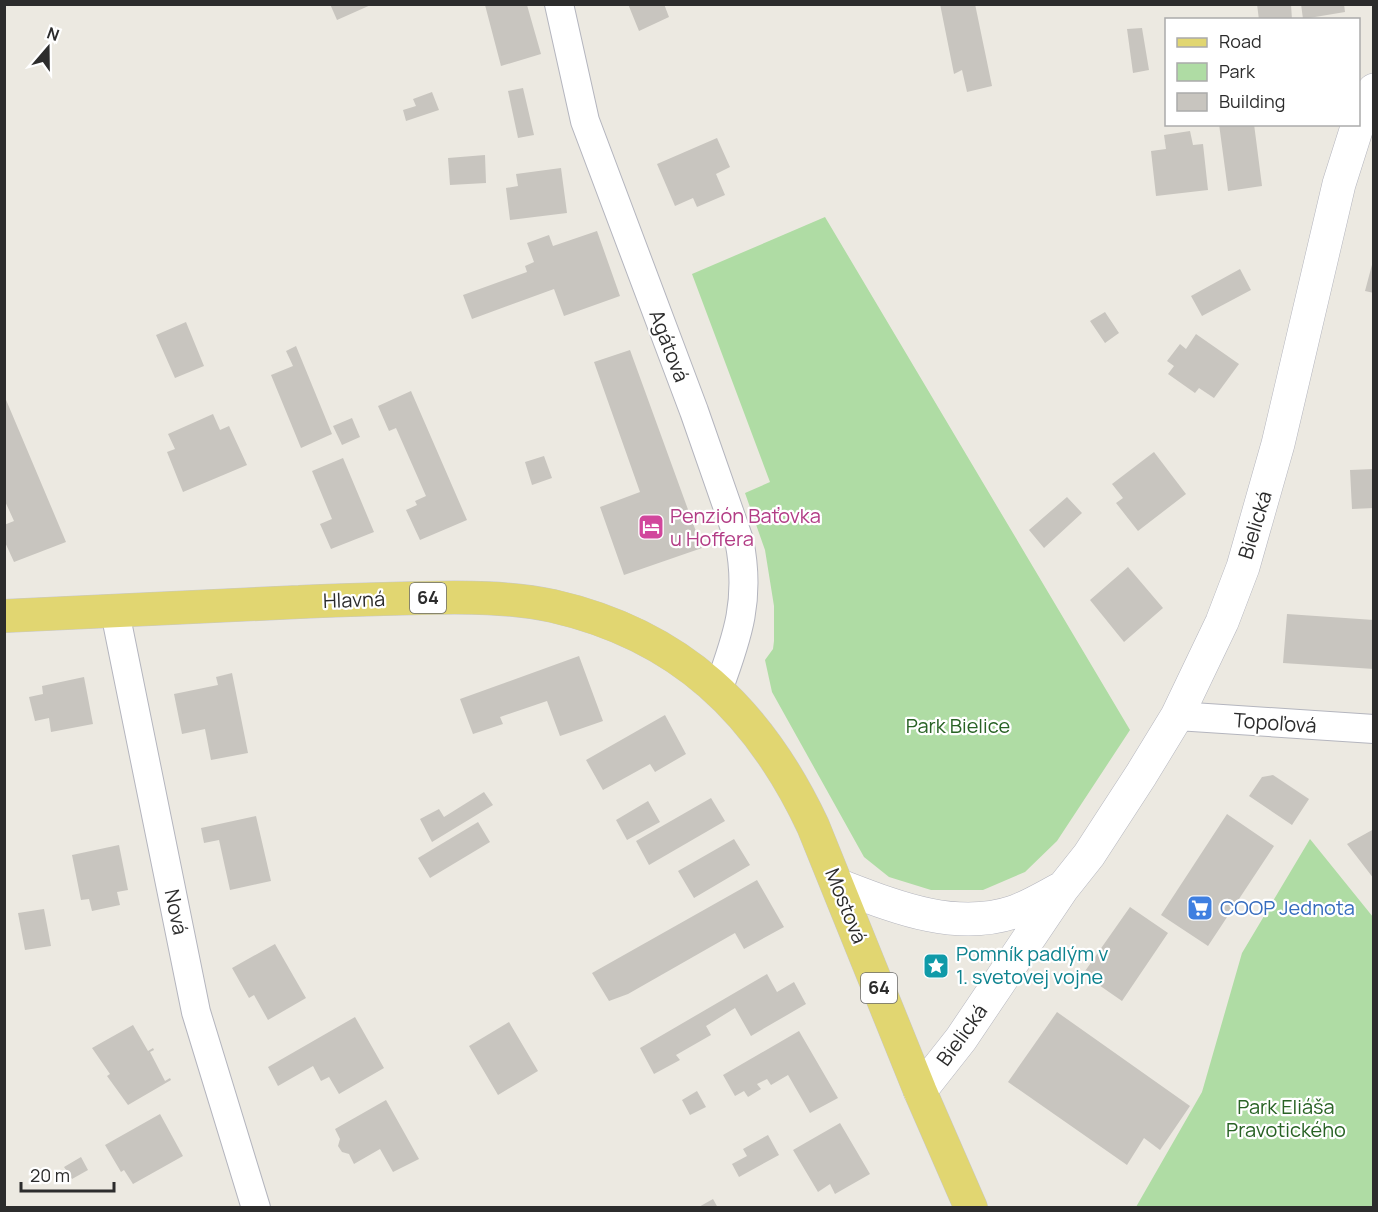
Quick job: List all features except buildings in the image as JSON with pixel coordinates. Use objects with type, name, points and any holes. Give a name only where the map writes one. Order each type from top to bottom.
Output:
[{"type":"main road","name":"Bielická","points":[[1360,120],[1374,90]]},
{"type":"main road","name":"Bielická","points":[[920,1090],[961,1039],[1062,889],[1089,855],[1177,716],[1222,622],[1243,567],[1259,514],[1278,444],[1339,184],[1357,126]]},
{"type":"main road","name":"Hlavná","points":[[4,616],[348,600],[455,597],[496,599],[552,606],[610,622],[648,640],[687,664],[718,690]]},
{"type":"main road","name":"Mostová","points":[[718,690],[752,725],[791,780],[838,885],[920,1090],[971,1208]]},
{"type":"main road","name":"Bielická","points":[[838,885],[915,913],[959,919],[999,916],[1013,912],[1062,889]]},
{"type":"street","name":"Agátová","points":[[559,4],[585,121],[694,411],[739,540],[743,561],[744,591],[741,621],[718,690]]},
{"type":"street","name":"Nová","points":[[115,612],[196,1012],[256,1208]]},
{"type":"street","name":"Topoľová","points":[[1177,716],[1374,729]]},
{"type":"green space","name":"Park Bielice","points":[[825,217],[1130,730],[1057,841],[1025,872],[983,890],[931,890],[889,877],[864,857],[772,692],[765,660],[773,649],[774,606],[765,550],[745,493],[770,482],[692,274]]},
{"type":"green space","name":"Park Eliáša Pravotického","points":[[1310,839],[1373,917],[1373,1207],[1136,1207],[1202,1092],[1242,953]]},
{"type":"place","name":"Penzión Baťovka u Hoffera","points":[[651,527]]},
{"type":"place","name":"COOP Jednota","points":[[1200,908]]},
{"type":"place","name":"Pomník padlým v 1. svetovej vojne","points":[[936,966]]}]
